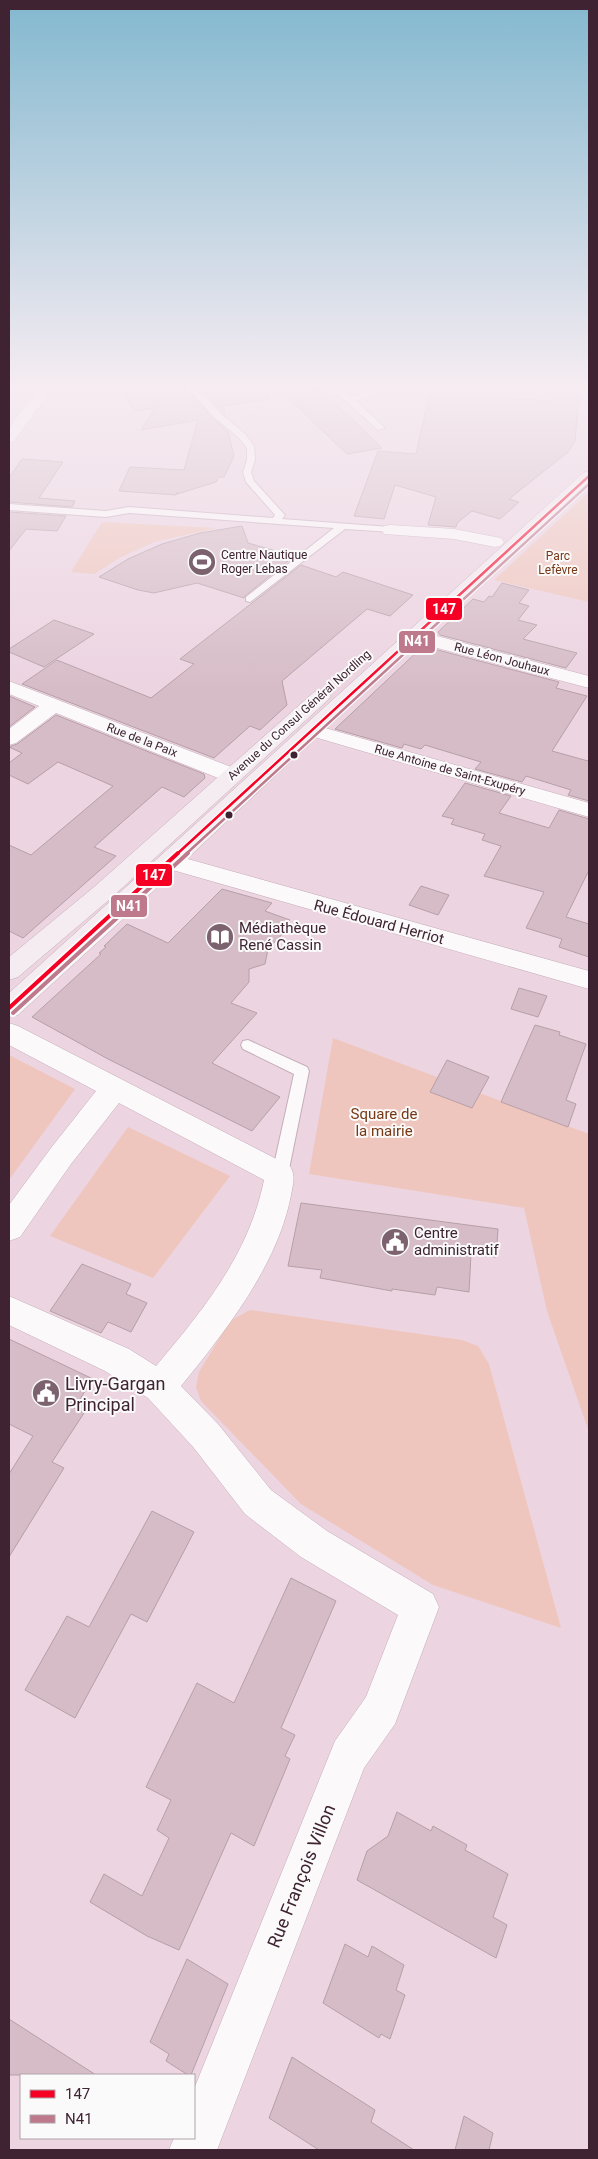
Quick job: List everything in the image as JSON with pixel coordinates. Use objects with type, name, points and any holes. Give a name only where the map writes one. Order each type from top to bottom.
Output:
[{"type":"main road","name":"Avenue du Consul Général Nordling","points":[[9,971],[102,892],[231,775],[557,487]]},
{"type":"main road","name":"Avenue du Consul Général Nordling","points":[[9,1008],[414,636],[523,539],[578,487]]},
{"type":"street","points":[[390,530],[406,536],[489,547]]},
{"type":"street","name":"Rue Léon Jouhaux","points":[[414,636],[589,682]]},
{"type":"street","name":"Rue de la Paix","points":[[9,687],[231,775]]},
{"type":"street","points":[[9,739],[53,706]]},
{"type":"street","name":"Rue Antoine de Saint-Exupéry","points":[[311,730],[589,810]]},
{"type":"street","name":"Rue Édouard Herriot","points":[[170,862],[589,980]]},
{"type":"street","points":[[9,1032],[114,1089],[280,1174],[278,1188],[264,1232],[231,1296],[160,1387],[117,1360],[9,1310]]},
{"type":"street","points":[[9,1228],[56,1163],[114,1089]]},
{"type":"street","name":"Rue François Villon","points":[[160,1387],[206,1436],[258,1502],[314,1544],[420,1607],[381,1710],[349,1755],[193,2150]]},
{"type":"lane","points":[[254,487],[280,515],[277,520]]},
{"type":"lane","points":[[9,507],[106,514],[129,510],[390,530]]},
{"type":"lane","points":[[250,599],[343,526]]},
{"type":"lane","points":[[248,1045],[302,1071],[280,1174]]},
{"type":"green space","name":"Parc Lefèvre","points":[[589,492],[589,602],[494,580]]},
{"type":"green space","points":[[102,522],[216,528],[154,542],[121,557],[94,574],[71,572]]},
{"type":"green space","name":"Square de la mairie","points":[[333,1038],[589,1134],[589,1432],[547,1311],[524,1208],[309,1174]]},
{"type":"green space","points":[[9,1055],[75,1089],[9,1180]]},
{"type":"green space","points":[[128,1127],[230,1176],[153,1278],[50,1236]]},
{"type":"green space","points":[[250,1310],[462,1340],[478,1346],[489,1364],[561,1628],[433,1585],[301,1504],[201,1401],[196,1387],[199,1372],[230,1321]]},
{"type":"building","points":[[9,487],[46,487],[39,498],[75,501],[72,507],[9,502]]},
{"type":"building","points":[[121,487],[201,487],[177,494],[178,492],[176,495],[119,491]]},
{"type":"building","points":[[365,487],[394,487],[384,519],[354,516]]},
{"type":"building","points":[[401,487],[524,487],[509,499],[519,502],[500,519],[472,511],[457,523],[456,527],[428,525],[436,497]]},
{"type":"building","points":[[9,512],[66,516],[57,531],[26,529],[9,551]]},
{"type":"building","name":"Centre Nautique Roger Lebas","points":[[242,526],[248,543],[290,555],[283,560],[288,561],[244,598],[197,583],[154,593],[138,590],[99,577],[128,559],[162,544],[200,533]]},
{"type":"building","points":[[301,565],[336,577],[343,572],[413,595],[390,616],[367,609],[282,681],[287,705],[260,730],[250,726],[214,758],[22,684],[57,660],[151,698],[194,664],[180,659]]},
{"type":"building","points":[[502,583],[529,590],[519,603],[529,606],[518,620],[537,625],[523,639],[577,653],[566,668],[440,635],[438,632],[473,599],[484,602],[489,596],[492,597]]},
{"type":"building","points":[[54,620],[94,634],[44,667],[9,652],[9,649]]},
{"type":"building","points":[[430,648],[559,682],[556,688],[587,696],[552,751],[589,760],[589,801],[568,795],[571,790],[526,776],[522,782],[475,769],[481,762],[425,745],[421,749],[404,744],[402,748],[335,729],[420,649]]},
{"type":"building","points":[[9,696],[35,707],[9,727]]},
{"type":"building","points":[[56,715],[204,774],[205,778],[184,797],[162,787],[94,847],[116,856],[23,938],[9,931],[9,845],[31,855],[113,786],[58,762],[28,784],[9,775],[9,763],[22,753],[9,747],[17,744]]},
{"type":"building","points":[[465,783],[511,796],[499,813],[549,828],[559,810],[589,819],[589,870],[566,917],[589,924],[589,957],[559,947],[562,939],[526,928],[544,892],[484,876],[501,846],[482,840],[485,834],[451,824],[454,819],[442,816]]},
{"type":"building","points":[[421,886],[449,895],[438,915],[409,905]]},
{"type":"building","points":[[222,889],[272,903],[265,911],[290,920],[286,924],[290,926],[268,949],[265,964],[249,969],[249,982],[231,1003],[257,1013],[212,1063],[280,1097],[252,1131],[108,1059],[32,1017],[101,954],[99,953],[106,947],[104,946],[127,924],[168,943]]},
{"type":"building","points":[[519,988],[547,996],[538,1017],[511,1009]]},
{"type":"building","points":[[535,1025],[560,1032],[559,1035],[586,1044],[566,1100],[576,1104],[568,1127],[501,1102]]},
{"type":"building","points":[[447,1060],[489,1077],[472,1108],[430,1092]]},
{"type":"building","name":"Centre administratif","points":[[301,1203],[498,1229],[496,1257],[471,1254],[469,1292],[437,1287],[435,1295],[392,1289],[392,1291],[320,1278],[322,1270],[288,1266]]},
{"type":"building","points":[[82,1264],[131,1284],[126,1294],[147,1303],[131,1332],[108,1322],[101,1333],[50,1311]]},
{"type":"building","name":"Livry-Gargan Principal","points":[[9,1339],[93,1379],[74,1408],[84,1413],[52,1462],[64,1468],[9,1557],[9,1474],[33,1436],[9,1424]]},
{"type":"building","points":[[152,1511],[194,1532],[147,1622],[131,1614],[75,1718],[25,1690],[67,1616],[89,1627]]},
{"type":"building","points":[[291,1578],[336,1601],[281,1728],[295,1735],[285,1756],[290,1759],[254,1846],[231,1833],[179,1950],[147,1936],[90,1902],[104,1874],[142,1896],[169,1838],[157,1830],[171,1800],[146,1787],[197,1683],[234,1703]]},
{"type":"building","points":[[397,1812],[431,1831],[433,1826],[467,1845],[465,1850],[508,1874],[493,1917],[507,1925],[496,1958],[357,1880],[367,1851],[388,1836]]},
{"type":"building","points":[[345,1944],[368,1957],[372,1946],[404,1965],[396,1990],[405,1995],[390,2039],[381,2034],[379,2038],[323,2003]]},
{"type":"building","points":[[187,1959],[228,1984],[191,2074],[186,2074],[166,2061],[169,2054],[150,2042]]},
{"type":"building","points":[[9,2019],[94,2074],[20,2074],[9,2075]]},
{"type":"building","points":[[292,2057],[375,2110],[371,2122],[414,2150],[319,2150],[269,2118]]},
{"type":"building","points":[[464,2116],[493,2133],[489,2150],[455,2150]]},
{"type":"transit line","name":"147","points":[[9,1008],[577,487]]},
{"type":"transit line","name":"N41","points":[[13,1013],[586,487]]},
{"type":"place","name":"Centre Nautique Roger Lebas","points":[[202,562]]},
{"type":"place","name":"Médiathèque René Cassin","points":[[220,937]]},
{"type":"place","name":"Centre administratif","points":[[395,1242]]},
{"type":"place","name":"Livry-Gargan Principal","points":[[46,1393]]}]
